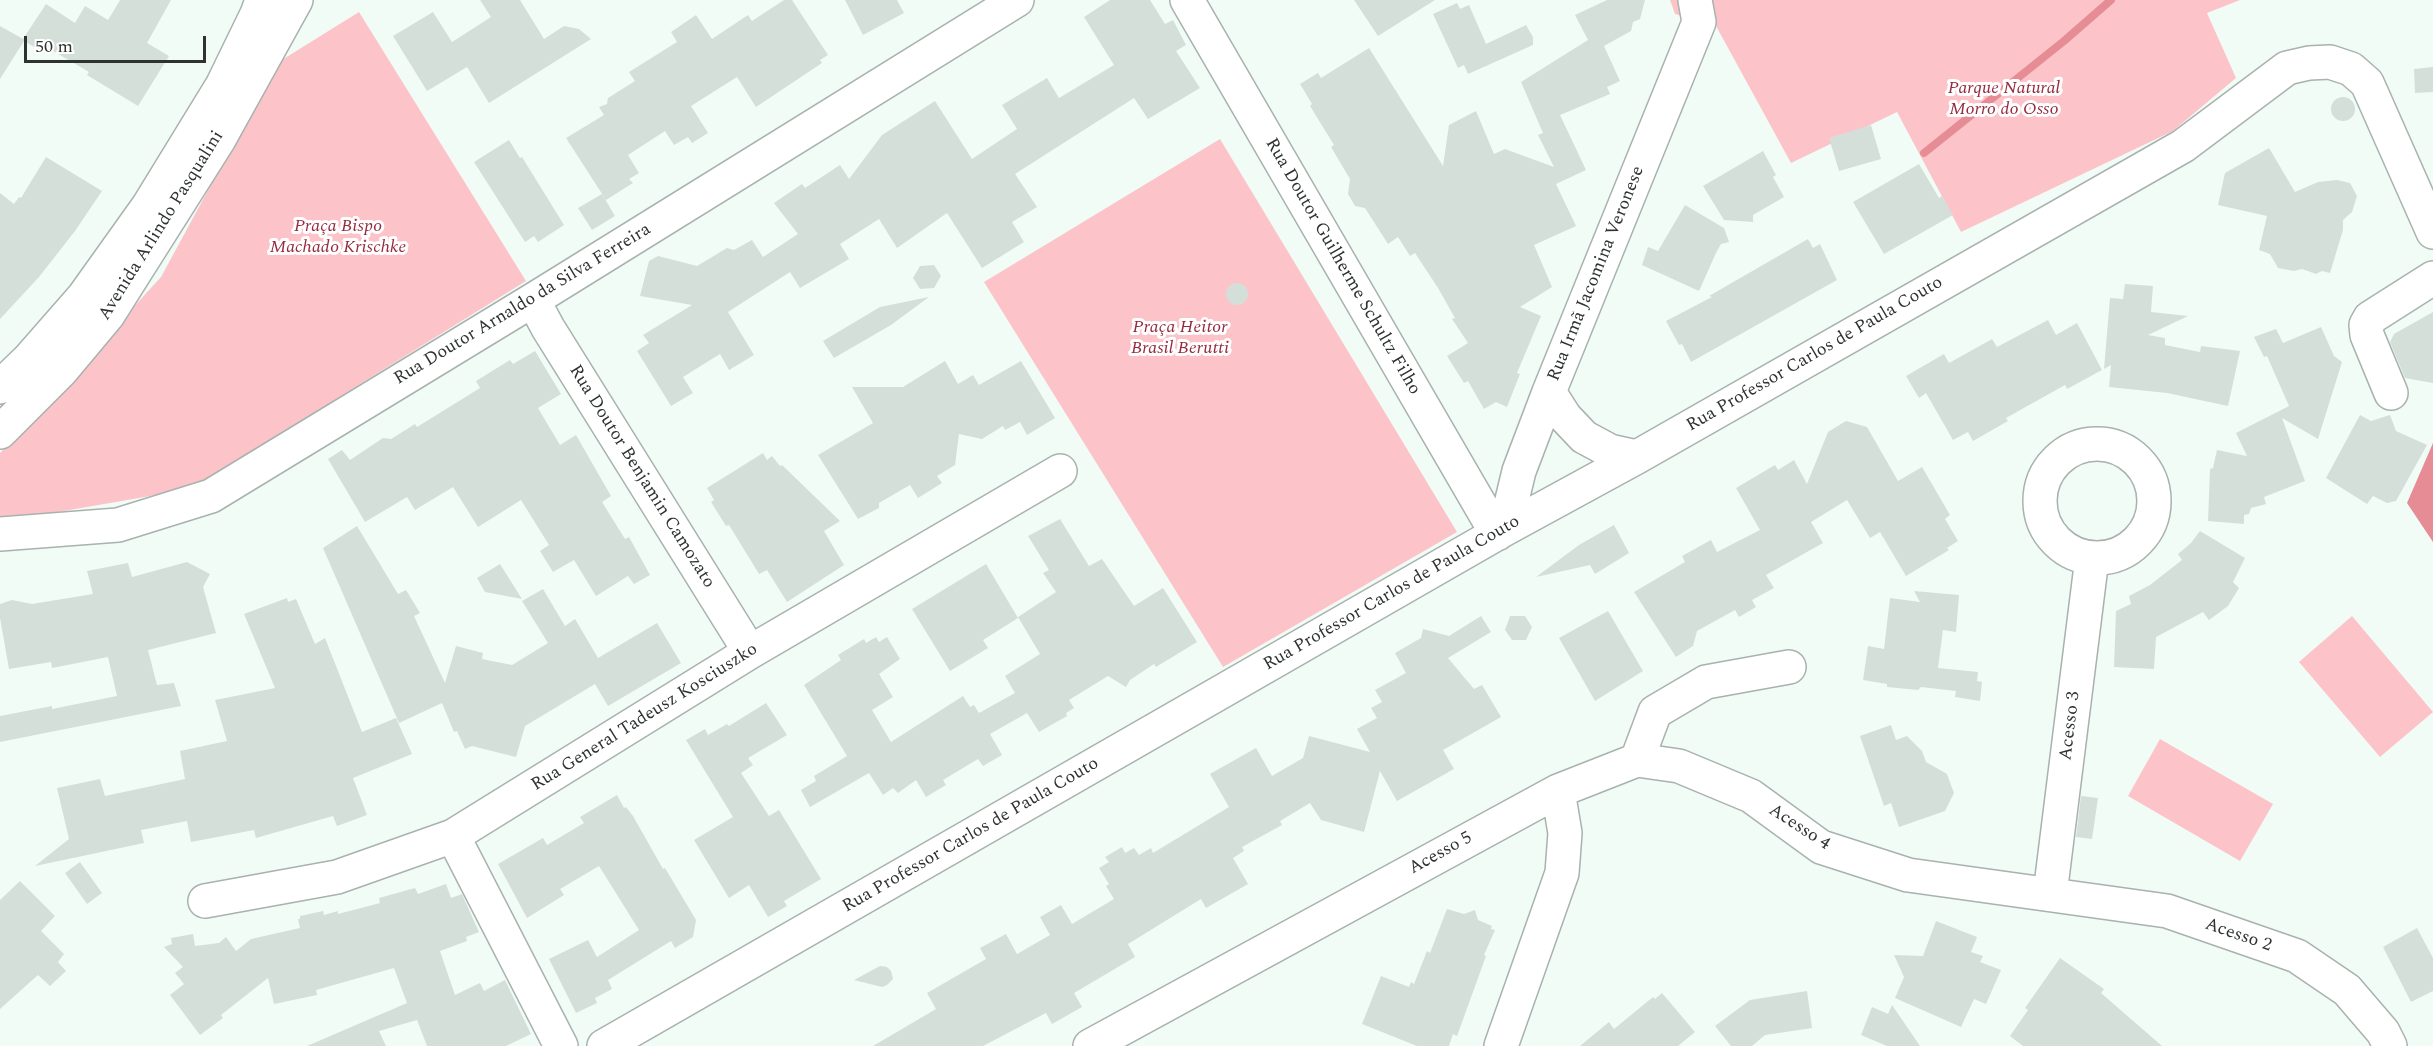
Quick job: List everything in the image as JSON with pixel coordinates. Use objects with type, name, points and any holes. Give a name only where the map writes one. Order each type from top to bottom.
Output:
[{"type":"street","name":"Rua Doutor Arnaldo da Silva Ferreira","points":[[0,534],[118,525],[211,496],[533,300],[1017,0]]},
{"type":"street","name":"Rua Doutor Guilherme Schultz Filho","points":[[1187,0],[1501,531]]},
{"type":"street","points":[[260,7],[298,1]]},
{"type":"street","name":"Avenida Arlindo Pasqualini","points":[[0,432],[62,370],[108,315],[218,141],[298,1]]},
{"type":"street","name":"Avenida Arlindo Pasqualini","points":[[0,387],[84,296],[149,205],[222,86],[260,7]]},
{"type":"street","name":"Rua Irmã Jacomina Veronese","points":[[1501,531],[1519,471],[1697,11]]},
{"type":"street","name":"Rua Professor Carlos de Paula Couto","points":[[604,1046],[1501,531],[1637,457],[2183,146],[2287,68],[2309,63],[2330,62],[2351,69],[2367,83],[2433,232]]},
{"type":"street","points":[[2391,393],[2367,335],[2366,325],[2370,318],[2433,278]]},
{"type":"street","name":"Rua Doutor Benjamin Camozato","points":[[533,300],[548,328],[750,652]]},
{"type":"street","points":[[1549,392],[1565,417],[1584,437],[1610,451],[1637,457]]},
{"type":"street","name":"Rua General Tadeusz Kosciuszko","points":[[205,901],[337,876],[453,836],[750,652],[1060,471]]},
{"type":"street","name":"Acesso 3","points":[[2050,894],[2091,558]]},
{"type":"street","points":[[1637,760],[1655,712],[1706,682],[1789,668]]},
{"type":"street","name":"Acesso 4","points":[[1558,790],[1637,760],[1679,765],[1751,796],[1821,847],[1908,875],[2050,894]]},
{"type":"street","points":[[1501,1046],[1562,873],[1565,833],[1558,790]]},
{"type":"street","name":"Acesso 5","points":[[1090,1046],[1558,790]]},
{"type":"street","points":[[453,836],[561,1046]]},
{"type":"street","name":"Acesso 2","points":[[2050,894],[2167,911],[2297,956],[2347,990],[2383,1032],[2390,1046]]},
{"type":"green space","name":"Parque Natural Morro do Osso","points":[[1670,0],[2240,0],[2207,13],[2236,78],[2173,131],[1961,232],[1897,112],[1791,163],[1716,26],[1675,14]]},
{"type":"green space","name":"Praça Bispo Machado Krischke","points":[[359,12],[526,281],[191,489],[0,522],[0,453],[161,277],[277,63]]},
{"type":"green space","name":"Praça Heitor Brasil Berutti","points":[[1220,139],[1457,532],[1223,667],[984,282]]},
{"type":"green space","points":[[2352,616],[2433,712],[2380,757],[2299,662]]},
{"type":"green space","points":[[2160,739],[2273,804],[2240,861],[2128,796]]},
{"type":"shaded area","points":[[2433,443],[2433,542],[2407,503]]},
{"type":"building","points":[[120,0],[171,0],[147,43],[169,56],[138,106],[87,75],[89,72],[48,48],[45,53],[24,41],[0,79],[0,26],[23,39],[46,4],[75,23],[85,6],[108,20]]},
{"type":"building","points":[[480,0],[520,0],[544,39],[564,26],[579,29],[591,39],[489,103],[467,67],[427,91],[393,36],[433,12],[452,42],[491,17]]},
{"type":"building","points":[[784,0],[792,0],[828,55],[820,60],[822,63],[756,107],[737,77],[691,106],[708,133],[692,143],[688,137],[674,145],[665,131],[628,155],[639,173],[629,179],[633,183],[606,200],[566,138],[604,115],[599,107],[607,104],[608,98],[635,81],[629,72],[677,42],[671,32],[696,15],[712,39],[748,15],[752,21]]},
{"type":"building","points":[[845,0],[897,0],[904,13],[863,35]]},
{"type":"building","points":[[1110,0],[1150,0],[1165,24],[1173,20],[1186,45],[1176,51],[1200,88],[1148,119],[1134,98],[1015,174],[1037,207],[1012,222],[1024,242],[982,268],[947,213],[897,248],[879,219],[840,244],[849,259],[800,288],[790,272],[728,312],[754,355],[729,370],[720,354],[683,377],[693,393],[671,406],[637,351],[649,343],[643,335],[692,305],[640,296],[649,261],[658,256],[697,266],[727,248],[734,250],[752,240],[763,257],[798,234],[774,203],[802,184],[805,188],[840,165],[849,179],[882,135],[935,101],[972,159],[1017,129],[1002,105],[1047,78],[1059,98],[1114,65],[1084,17]]},
{"type":"building","points":[[1354,0],[1435,0],[1378,36]]},
{"type":"building","points":[[1607,0],[1645,0],[1640,19],[1633,22],[1631,31],[1604,46],[1620,81],[1607,87],[1610,94],[1560,115],[1586,170],[1556,184],[1576,226],[1534,245],[1552,287],[1520,307],[1541,316],[1517,373],[1520,374],[1507,407],[1496,402],[1484,409],[1468,381],[1464,383],[1447,356],[1468,343],[1452,319],[1455,318],[1415,253],[1410,256],[1398,237],[1388,244],[1365,208],[1355,206],[1348,194],[1350,179],[1331,147],[1334,145],[1310,106],[1312,104],[1300,84],[1318,73],[1321,78],[1369,48],[1443,166],[1449,125],[1476,111],[1494,154],[1505,149],[1554,167],[1538,135],[1543,133],[1521,82],[1588,40],[1575,15]]},
{"type":"building","points":[[1457,3],[1460,9],[1469,5],[1486,44],[1526,25],[1533,37],[1533,45],[1468,74],[1464,65],[1458,68],[1433,14]]},
{"type":"building","points":[[2433,67],[2433,92],[2415,93],[2414,69]]},
{"type":"building","points":[[2343,97],[2351,101],[2355,109],[2351,117],[2343,121],[2335,117],[2331,109],[2335,101]]},
{"type":"building","points":[[1871,125],[1881,159],[1839,171],[1829,138]]},
{"type":"building","points":[[509,140],[564,225],[538,242],[534,236],[525,242],[474,162]]},
{"type":"building","points":[[2269,148],[2295,192],[2318,182],[2337,180],[2350,183],[2357,196],[2352,212],[2343,220],[2343,230],[2330,273],[2322,271],[2316,274],[2302,269],[2294,271],[2278,268],[2270,254],[2259,250],[2267,216],[2218,205],[2225,173]]},
{"type":"building","points":[[1763,151],[1776,175],[1773,177],[1784,197],[1753,215],[1753,222],[1724,220],[1703,186]]},
{"type":"building","points":[[46,157],[102,191],[75,231],[39,277],[0,319],[0,193],[14,204],[19,197],[21,198]]},
{"type":"building","points":[[1919,164],[1939,198],[1942,196],[1953,215],[1884,254],[1853,202]]},
{"type":"building","points":[[602,194],[615,216],[592,230],[578,208]]},
{"type":"building","points":[[1685,205],[1724,228],[1729,242],[1721,244],[1699,291],[1642,265],[1648,247],[1658,251]]},
{"type":"building","points":[[1808,239],[1813,248],[1820,244],[1837,280],[1691,362],[1666,321],[1712,297],[1709,296]]},
{"type":"building","points":[[934,265],[941,276],[934,288],[920,289],[913,278],[920,266]]},
{"type":"building","points":[[1237,283],[1245,286],[1248,294],[1245,302],[1237,305],[1229,302],[1226,294],[1229,286]]},
{"type":"building","points":[[2125,284],[2153,286],[2151,312],[2188,316],[2148,335],[2165,338],[2165,345],[2200,352],[2201,346],[2240,351],[2228,406],[2167,393],[2109,387],[2111,365],[2104,369],[2110,298],[2123,299]]},
{"type":"building","points":[[929,297],[891,325],[834,358],[823,341],[880,307]]},
{"type":"building","points":[[2433,312],[2433,383],[2405,378],[2390,342],[2394,334]]},
{"type":"building","points":[[2048,320],[2056,335],[2077,323],[2102,370],[2067,389],[2065,385],[2006,418],[2008,421],[1973,441],[1968,432],[1953,440],[1926,393],[1919,398],[1906,376],[1944,354],[1949,363],[1992,339],[1997,347]]},
{"type":"building","points":[[2321,327],[2334,356],[2342,362],[2318,439],[2282,418],[2305,481],[2264,497],[2266,504],[2251,508],[2249,514],[2244,515],[2244,524],[2208,521],[2210,469],[2213,468],[2217,450],[2247,456],[2236,433],[2289,406],[2267,356],[2264,357],[2254,337],[2276,329],[2283,343]]},
{"type":"building","points":[[535,351],[561,394],[538,408],[560,445],[576,435],[611,496],[602,502],[625,539],[629,537],[650,575],[634,584],[628,576],[596,596],[574,560],[553,572],[540,551],[549,545],[521,500],[478,527],[453,487],[415,510],[407,497],[365,522],[328,459],[342,450],[350,460],[383,438],[391,439],[415,424],[417,427],[480,388],[476,381],[510,360],[513,364]]},
{"type":"building","points":[[945,361],[958,384],[973,375],[979,385],[1021,361],[1055,418],[1027,435],[1020,422],[1005,430],[1003,426],[982,439],[959,434],[955,465],[937,476],[942,483],[918,498],[910,485],[879,503],[879,508],[858,519],[818,455],[873,423],[852,387],[903,387]]},
{"type":"building","points":[[2360,415],[2371,421],[2390,415],[2396,431],[2427,445],[2396,501],[2387,503],[2373,496],[2367,504],[2326,478]]},
{"type":"building","points":[[1846,421],[1867,427],[1898,481],[1922,467],[1950,515],[1945,519],[1958,541],[1947,548],[1949,550],[1906,576],[1880,532],[1870,538],[1847,500],[1811,522],[1823,543],[1766,575],[1774,588],[1752,600],[1756,607],[1739,617],[1735,610],[1697,631],[1693,646],[1676,657],[1634,592],[1685,562],[1682,556],[1711,540],[1717,552],[1760,530],[1736,488],[1775,465],[1778,470],[1794,460],[1807,484],[1828,432]]},
{"type":"building","points":[[763,453],[767,460],[772,456],[840,521],[824,531],[844,565],[787,602],[767,570],[759,574],[729,525],[726,526],[711,502],[714,500],[707,488]]},
{"type":"building","points":[[1060,519],[1089,566],[1102,559],[1134,606],[1163,588],[1197,642],[1156,667],[1154,664],[1130,680],[1126,687],[1108,676],[1069,700],[1074,708],[1066,713],[1067,716],[1039,732],[1027,713],[990,734],[1002,755],[983,766],[978,759],[943,780],[946,785],[926,797],[916,780],[898,793],[893,788],[883,795],[869,773],[810,807],[801,790],[816,781],[814,776],[847,756],[804,685],[841,660],[838,655],[864,639],[866,643],[876,637],[879,642],[887,637],[900,659],[879,674],[893,697],[872,710],[891,742],[963,696],[970,707],[974,705],[979,713],[1015,693],[1005,676],[1040,654],[1018,617],[1056,592],[1043,573],[1049,570],[1028,536]]},
{"type":"building","points":[[1614,525],[1629,553],[1595,574],[1590,565],[1536,577],[1579,545]]},
{"type":"building","points":[[357,526],[398,594],[406,590],[420,613],[414,616],[445,683],[456,646],[483,653],[482,659],[512,665],[548,643],[522,601],[543,589],[565,626],[575,619],[598,658],[657,623],[681,663],[608,706],[595,684],[525,726],[516,757],[472,746],[465,749],[457,731],[454,732],[442,703],[399,723],[323,548]]},
{"type":"building","points":[[2200,531],[2245,558],[2233,582],[2239,588],[2228,606],[2209,620],[2203,612],[2156,637],[2154,669],[2114,667],[2116,611],[2131,604],[2129,596],[2150,585],[2182,560],[2178,554]]},
{"type":"building","points":[[187,562],[210,574],[203,587],[216,633],[148,650],[157,685],[174,683],[181,706],[0,742],[0,716],[52,706],[52,709],[117,696],[108,657],[52,668],[51,662],[9,669],[0,618],[0,604],[12,600],[32,604],[93,594],[87,571],[128,563],[132,577]]},
{"type":"building","points":[[500,564],[522,599],[485,592],[477,578]]},
{"type":"building","points":[[986,564],[1018,618],[983,640],[988,648],[950,671],[912,609]]},
{"type":"building","points":[[1914,591],[1959,595],[1956,632],[1943,630],[1938,668],[1978,672],[1977,681],[1982,682],[1980,701],[1955,697],[1956,691],[1921,687],[1918,690],[1887,687],[1887,684],[1863,680],[1868,646],[1884,649],[1890,598],[1920,602]]},
{"type":"building","points":[[287,598],[288,602],[296,599],[315,644],[325,638],[362,732],[396,718],[412,754],[353,778],[367,815],[337,826],[333,816],[256,838],[254,830],[191,842],[187,821],[141,830],[144,843],[35,866],[69,839],[57,788],[100,779],[105,796],[185,779],[180,751],[227,741],[215,700],[275,688],[244,614]]},
{"type":"building","points":[[1608,611],[1643,671],[1595,701],[1559,638]]},
{"type":"building","points":[[1481,616],[1491,632],[1448,658],[1474,689],[1482,685],[1501,717],[1443,750],[1454,769],[1397,801],[1380,771],[1364,832],[1321,820],[1310,803],[1280,821],[1282,825],[1242,847],[1244,851],[1233,858],[1248,884],[1206,908],[1201,899],[1128,944],[1135,957],[1074,993],[1082,1007],[1052,1024],[1046,1013],[983,1046],[873,1046],[936,1009],[927,993],[986,959],[980,948],[1006,934],[1017,954],[1050,935],[1040,917],[1061,905],[1072,924],[1114,899],[1106,886],[1109,884],[1099,868],[1109,862],[1105,857],[1122,847],[1125,853],[1134,848],[1139,855],[1151,848],[1153,853],[1229,807],[1210,774],[1256,748],[1272,776],[1303,758],[1309,736],[1370,752],[1357,729],[1377,718],[1371,708],[1382,702],[1375,690],[1406,673],[1395,653],[1421,638],[1423,629],[1449,636]]},
{"type":"building","points":[[1510,616],[1525,616],[1532,627],[1526,640],[1512,640],[1505,630]]},
{"type":"building","points":[[766,703],[787,735],[748,758],[753,765],[741,773],[769,816],[779,810],[821,879],[784,901],[787,906],[768,917],[749,885],[729,898],[694,840],[733,817],[686,740],[705,729],[708,735],[727,724],[729,726]]},
{"type":"building","points":[[1891,725],[1896,740],[1907,736],[1922,751],[1926,762],[1947,774],[1954,793],[1945,811],[1899,827],[1891,803],[1884,806],[1860,736]]},
{"type":"building","points":[[617,795],[624,808],[626,807],[633,816],[663,869],[665,868],[696,920],[693,937],[675,948],[671,941],[608,980],[612,989],[595,998],[597,1003],[576,1013],[549,959],[588,940],[597,957],[639,930],[599,866],[560,889],[564,895],[527,918],[498,864],[543,838],[547,845],[584,823],[580,817]]},
{"type":"building","points":[[2081,796],[2098,798],[2092,839],[2076,837]]},
{"type":"building","points":[[80,862],[102,893],[87,904],[65,873]]},
{"type":"building","points":[[20,881],[55,916],[41,931],[64,954],[58,962],[66,971],[50,986],[38,975],[0,1009],[0,900]]},
{"type":"building","points":[[446,884],[451,898],[462,894],[479,932],[466,937],[467,941],[440,951],[455,995],[480,983],[484,991],[505,980],[531,1034],[506,1046],[427,1046],[417,1020],[379,1031],[386,1046],[307,1046],[407,1003],[394,968],[316,990],[317,995],[274,1004],[268,978],[221,1015],[223,1018],[200,1035],[170,995],[184,984],[175,973],[183,967],[164,947],[172,944],[171,938],[193,934],[195,946],[219,943],[226,937],[236,951],[251,939],[300,928],[298,919],[300,916],[323,911],[324,915],[338,911],[338,914],[380,903],[379,898],[415,888],[418,894]]},
{"type":"building","points":[[1447,909],[1464,914],[1475,910],[1478,920],[1492,926],[1491,929],[1495,930],[1484,955],[1486,956],[1457,1036],[1453,1034],[1449,1046],[1417,1046],[1362,1024],[1381,976],[1409,987],[1411,982],[1414,984],[1427,951],[1430,953]]},
{"type":"building","points":[[1936,921],[1977,937],[1971,952],[1983,956],[1980,962],[2001,970],[1986,1004],[1974,999],[1961,1027],[1895,998],[1904,977],[1894,955],[1923,956]]},
{"type":"building","points":[[2417,928],[2433,958],[2433,991],[2411,1002],[2383,947]]},
{"type":"building","points":[[2060,958],[2104,989],[2101,993],[2162,1046],[2023,1046],[2010,1036],[2028,1010],[2025,1008]]},
{"type":"building","points":[[880,966],[887,967],[891,971],[893,979],[887,985],[882,987],[854,980]]},
{"type":"building","points":[[1807,991],[1812,1028],[1765,1035],[1752,1046],[1731,1046],[1715,1026],[1750,1000]]},
{"type":"building","points":[[1662,993],[1695,1032],[1678,1046],[1580,1046],[1609,1022],[1614,1029],[1653,997],[1655,999]]},
{"type":"building","points":[[1892,1005],[1920,1046],[1887,1046],[1861,1035],[1872,1007],[1888,1014]]},
{"type":"waterway","points":[[1924,153],[2064,41],[2111,0]]}]
